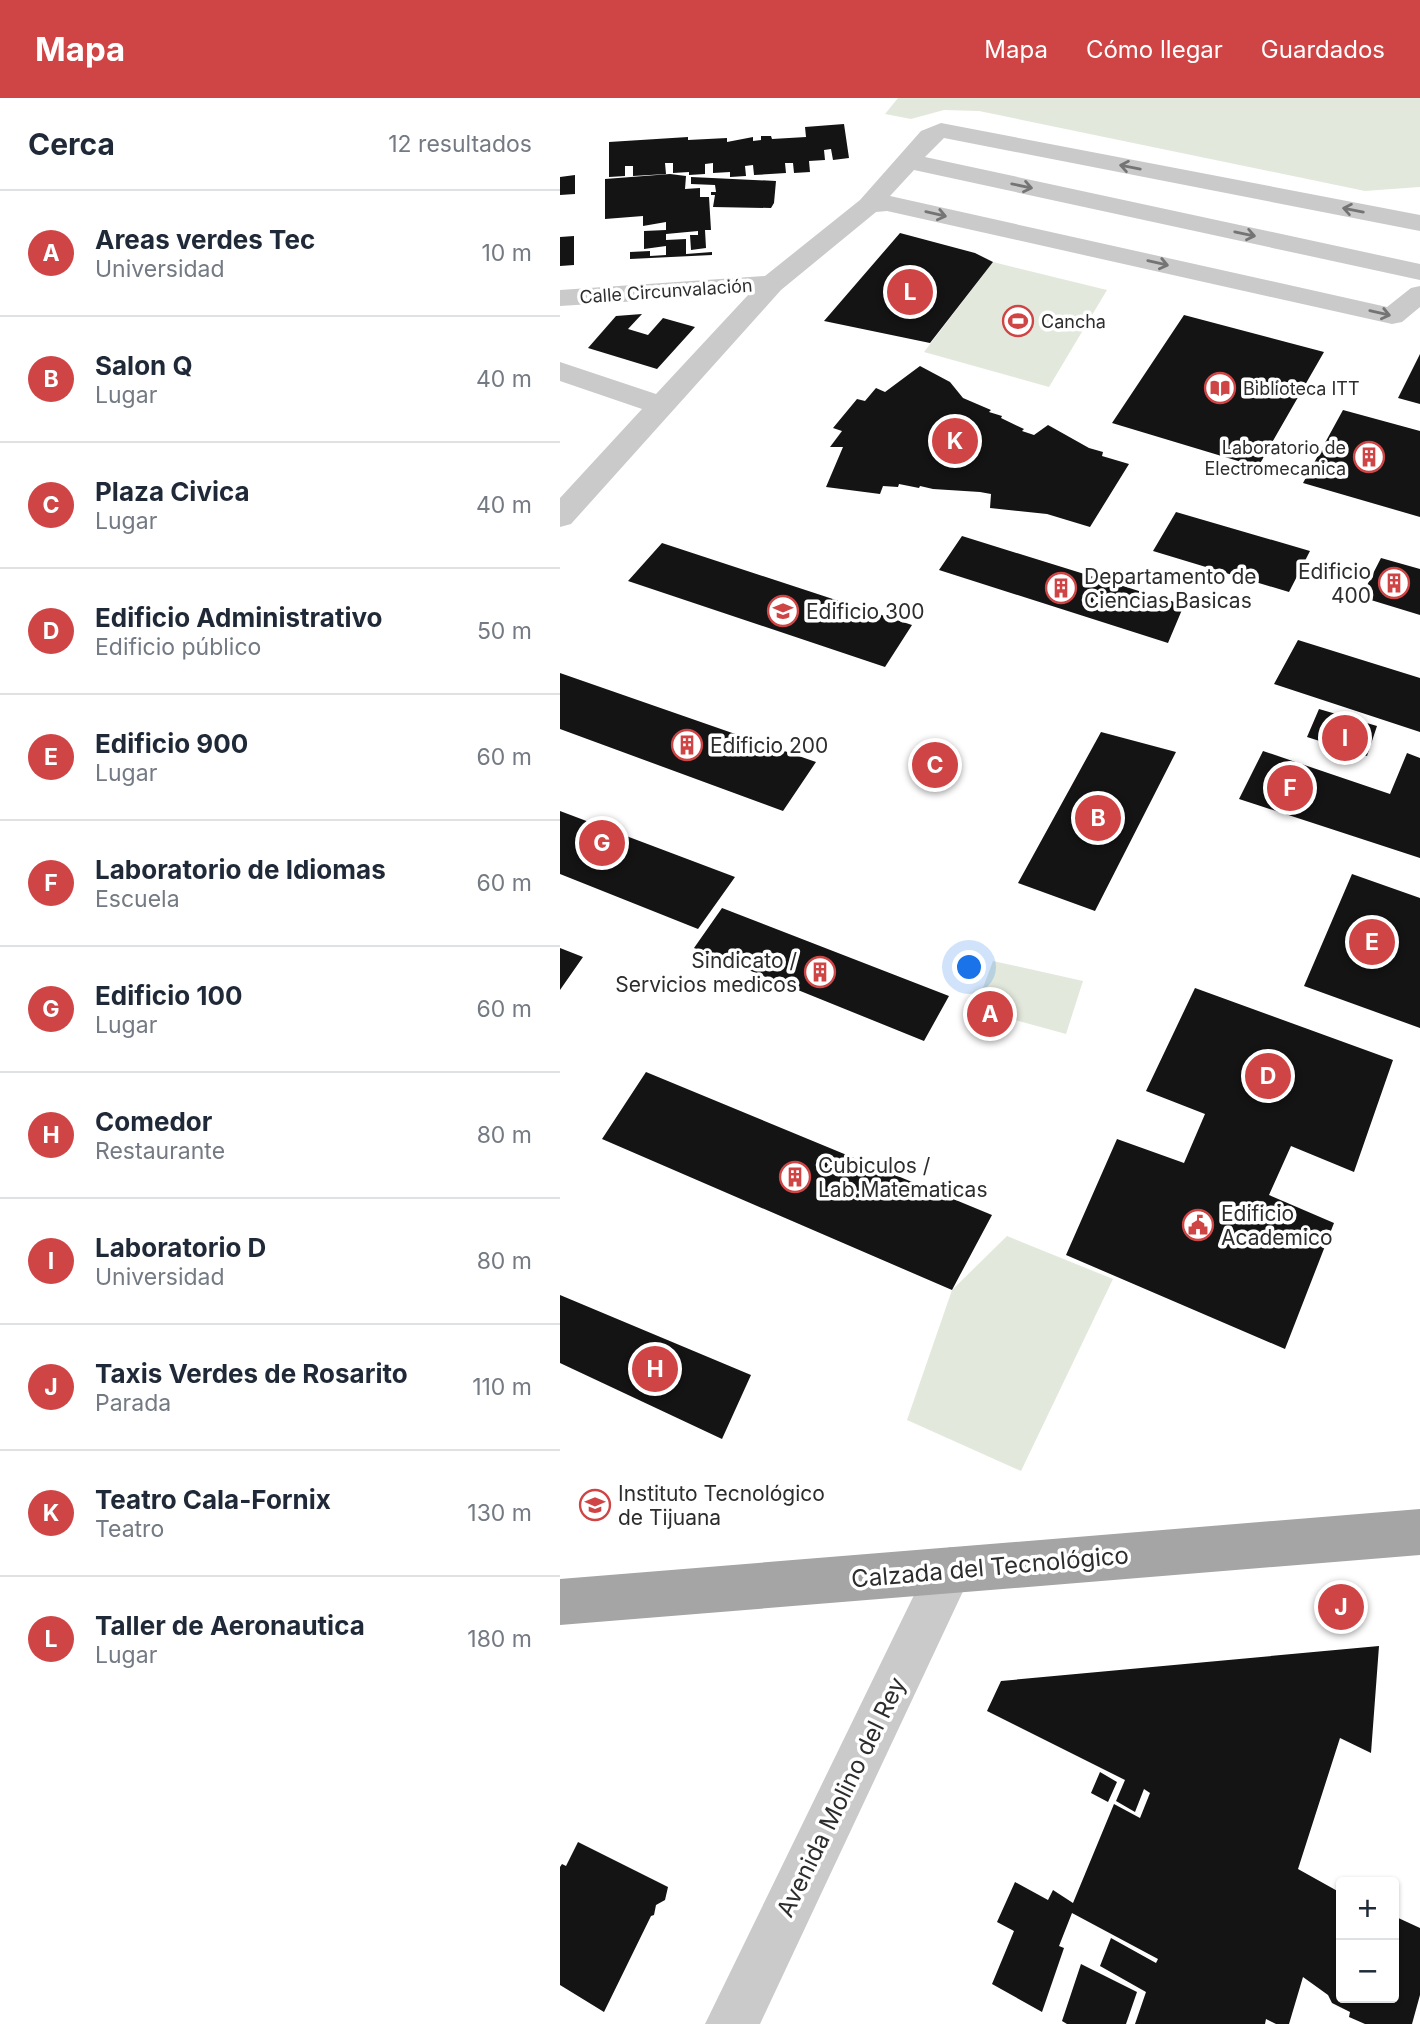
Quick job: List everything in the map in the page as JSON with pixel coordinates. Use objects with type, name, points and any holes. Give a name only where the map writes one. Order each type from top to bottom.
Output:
[{"type":"main road","name":"Calzada del Tecnológico","points":[[560,1602],[1420,1532]]},
{"type":"street","points":[[560,517],[772,284],[869,205],[930,136],[941,130],[1420,223]]},
{"type":"street","points":[[908,161],[1420,272]]},
{"type":"street","points":[[869,205],[887,202],[1392,316],[1420,294]]},
{"type":"street","name":"Calle Circunvalación","points":[[560,298],[772,284]]},
{"type":"street","points":[[560,371],[662,405]]},
{"type":"street","name":"Avenida Molino del Rey","points":[[732,2024],[950,1570]]},
{"type":"shaded area","points":[[898,98],[1420,98],[1420,187],[1365,191],[979,111],[944,110],[911,119],[885,114]]},
{"type":"shaded area","name":"Cancha","points":[[993,262],[1107,290],[1049,387],[924,352]]},
{"type":"shaded area","points":[[993,961],[1083,981],[1066,1034],[975,1009]]},
{"type":"shaded area","points":[[1007,1236],[1113,1279],[1021,1471],[907,1420],[952,1290]]},
{"type":"building","points":[[844,124],[849,158],[833,160],[831,149],[824,150],[825,160],[809,161],[810,172],[794,173],[793,163],[785,163],[786,173],[754,175],[753,165],[745,166],[746,176],[730,177],[730,172],[713,173],[713,163],[705,164],[705,174],[689,175],[689,172],[673,173],[673,163],[665,163],[666,174],[633,176],[633,166],[625,166],[625,176],[609,177],[609,142],[688,137],[688,140],[727,138],[727,142],[753,137],[753,141],[761,140],[761,136],[771,136],[772,139],[806,137],[805,127]]},
{"type":"building","points":[[670,174],[686,176],[685,189],[700,188],[700,197],[709,197],[711,230],[705,230],[706,248],[691,250],[690,235],[698,235],[698,231],[666,234],[666,240],[686,239],[686,254],[712,252],[712,255],[630,259],[630,252],[650,251],[650,256],[666,255],[666,246],[644,249],[644,231],[666,230],[666,222],[643,226],[643,216],[605,219],[605,179]]},
{"type":"building","points":[[575,175],[575,194],[560,195],[560,177]]},
{"type":"building","points":[[691,177],[776,181],[774,203],[771,208],[713,207],[715,195],[711,195],[711,192],[716,192],[715,185],[691,184]]},
{"type":"building","points":[[900,233],[975,253],[993,262],[930,343],[824,321]]},
{"type":"building","points":[[574,236],[574,265],[560,266],[560,237]]},
{"type":"building","points":[[642,314],[628,329],[648,335],[663,318],[695,327],[657,369],[588,348],[616,316]]},
{"type":"building","name":"Biblioteca ITT","points":[[1184,315],[1324,352],[1258,467],[1112,423]]},
{"type":"building","points":[[1420,354],[1420,404],[1398,398]]},
{"type":"building","points":[[920,366],[950,382],[963,398],[1002,416],[1001,418],[1024,429],[1022,431],[1034,435],[1048,425],[1089,448],[1103,452],[1102,456],[1129,464],[1090,527],[1047,514],[990,508],[991,494],[980,492],[899,484],[898,487],[883,486],[880,494],[826,487],[843,447],[830,447],[842,431],[833,428],[857,399],[865,401],[876,388],[885,392]]},
{"type":"building","name":"Laboratorio de Electromecanica","points":[[1343,410],[1420,431],[1420,517],[1303,483]]},
{"type":"building","points":[[1176,512],[1310,551],[1289,592],[1153,551]]},
{"type":"building","name":"Departamento de Ciencias Basicas","points":[[962,536],[1184,605],[1168,643],[939,570]]},
{"type":"building","name":"Edificio 300","points":[[662,543],[912,625],[885,667],[628,581]]},
{"type":"building","name":"Edificio 400","points":[[1381,558],[1420,569],[1420,615],[1361,597]]},
{"type":"building","points":[[1298,640],[1420,678],[1420,732],[1274,684]]},
{"type":"building","name":"Edificio 200","points":[[560,673],[816,762],[783,811],[560,729]]},
{"type":"building","points":[[1319,709],[1377,726],[1367,756],[1307,737]]},
{"type":"building","points":[[1101,732],[1176,752],[1095,911],[1018,883]]},
{"type":"building","points":[[1263,751],[1390,794],[1407,753],[1420,758],[1420,858],[1239,799]]},
{"type":"building","points":[[560,811],[735,877],[698,929],[560,874]]},
{"type":"building","points":[[1352,874],[1420,898],[1420,1028],[1304,986]]},
{"type":"building","name":"Sindicato / Servicios medicos","points":[[722,908],[949,996],[924,1041],[694,948]]},
{"type":"building","points":[[560,948],[583,957],[560,990]]},
{"type":"building","points":[[1195,988],[1393,1060],[1354,1172],[1291,1146],[1269,1195],[1334,1223],[1285,1349],[1066,1255],[1117,1139],[1184,1163],[1205,1114],[1146,1091]]},
{"type":"building","name":"Cubiculos / Lab.Matematicas","points":[[646,1072],[992,1215],[952,1290],[602,1139]]},
{"type":"building","points":[[560,1295],[751,1375],[722,1439],[560,1363]]},
{"type":"building","points":[[1379,1646],[1371,1753],[1340,1738],[1298,1869],[1336,1890],[1336,2003],[1399,2003],[1399,1918],[1420,1928],[1420,1995],[1412,2024],[1365,2024],[1349,2017],[1350,2012],[1332,2003],[1328,1995],[1303,1977],[1289,2024],[1276,2024],[1266,2019],[1265,2024],[1135,2024],[1146,1992],[1100,1966],[1111,1938],[1156,1963],[1158,1959],[1072,1913],[1059,1946],[1064,1948],[1042,2012],[992,1984],[1014,1931],[997,1922],[1015,1882],[1048,1900],[1053,1890],[1073,1903],[1114,1804],[1140,1818],[1150,1793],[1144,1789],[1135,1812],[1116,1801],[1125,1780],[987,1711],[1001,1681]]},
{"type":"building","points":[[1100,1772],[1117,1782],[1108,1802],[1091,1793]]},
{"type":"building","points":[[578,1842],[668,1887],[665,1900],[656,1905],[654,1915],[651,1916],[604,2012],[560,1985],[560,1867],[562,1864],[566,1866]]},
{"type":"building","points":[[1081,1964],[1137,1992],[1126,2024],[1067,2024],[1062,2021]]},
{"type":"place","name":"Taller de Aeronautica","points":[[910,292]]},
{"type":"place","name":"Cancha","points":[[1018,321]]},
{"type":"place","name":"Biblioteca ITT","points":[[1220,388]]},
{"type":"place","name":"Teatro Cala-Fornix","points":[[955,441]]},
{"type":"place","name":"Laboratorio de Electromecanica","points":[[1369,457]]},
{"type":"place","name":"Edificio 400","points":[[1394,583]]},
{"type":"place","name":"Departamento de Ciencias Basicas","points":[[1061,588]]},
{"type":"place","name":"Edificio 300","points":[[783,611]]},
{"type":"place","name":"Laboratorio D","points":[[1345,738]]},
{"type":"place","name":"Edificio 200","points":[[687,745]]},
{"type":"place","name":"Plaza Civica","points":[[935,765]]},
{"type":"place","name":"Laboratorio de Idiomas","points":[[1290,788]]},
{"type":"place","name":"Salon Q","points":[[1098,818]]},
{"type":"place","name":"Edificio 100","points":[[602,843]]},
{"type":"place","name":"Edificio 900","points":[[1372,942]]},
{"type":"place","name":"Sindicato / Servicios medicos","points":[[820,972]]},
{"type":"place","name":"Areas verdes Tec","points":[[990,1014]]},
{"type":"place","name":"Edificio Administrativo","points":[[1268,1076]]},
{"type":"place","name":"Cubiculos / Lab.Matematicas","points":[[795,1177]]},
{"type":"place","name":"Edificio Academico","points":[[1198,1225]]},
{"type":"place","name":"Comedor","points":[[655,1369]]},
{"type":"place","name":"Instituto Tecnológico de Tijuana","points":[[595,1505]]},
{"type":"place","name":"Taxis Verdes de Rosarito","points":[[1341,1607]]}]
